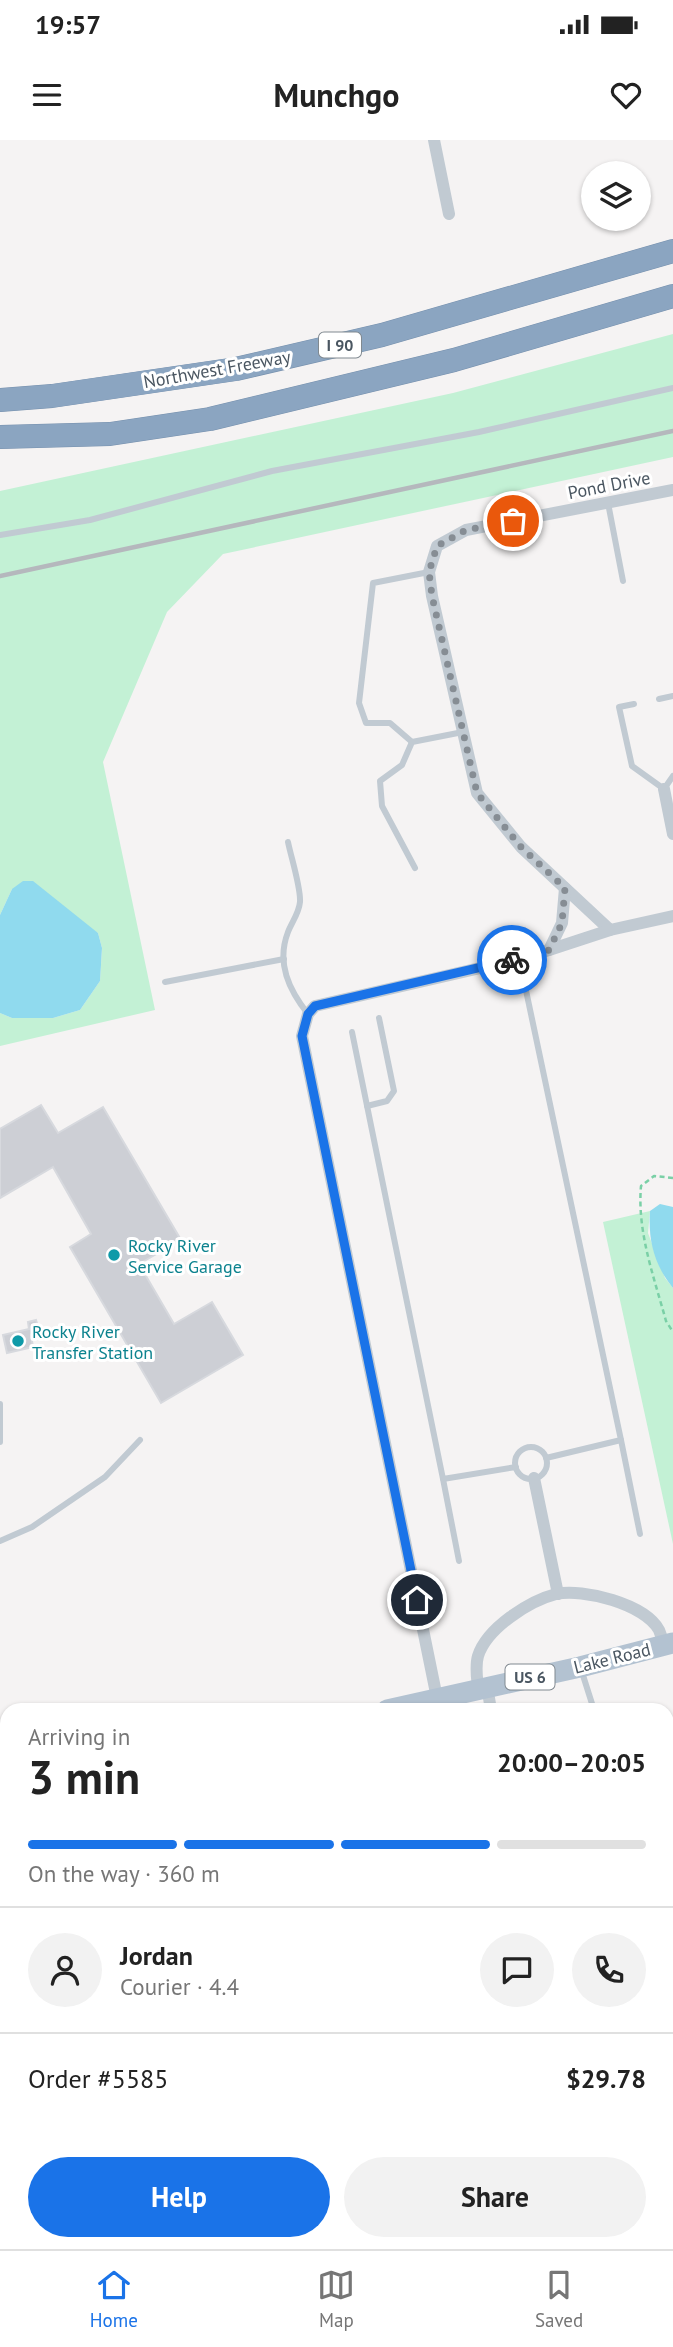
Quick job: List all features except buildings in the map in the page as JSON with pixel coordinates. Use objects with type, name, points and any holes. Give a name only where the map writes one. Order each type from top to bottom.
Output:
[{"type":"highway","name":"Northwest Freeway","points":[[0,401],[236,369],[382,335],[673,251]]},
{"type":"highway","name":"I 90","points":[[0,437],[110,434],[211,419],[454,360],[673,296]]},
{"type":"main road","name":"Lake Road","points":[[423,1703],[669,1644]]},
{"type":"street","points":[[434,140],[449,214]]},
{"type":"street","name":"Pond Drive","points":[[429,572],[437,546],[466,530],[673,490]]},
{"type":"street","points":[[429,572],[432,596],[477,793],[521,847],[610,930]]},
{"type":"street","points":[[664,789],[673,834]]},
{"type":"street","points":[[549,950],[562,923],[565,888]]},
{"type":"street","points":[[449,1698],[302,1036],[308,1014],[315,1006],[528,956],[610,930],[673,916]]},
{"type":"street","points":[[534,1478],[558,1594]]},
{"type":"street","points":[[489,1703],[477,1659],[483,1644],[493,1631],[511,1616],[558,1594],[609,1599],[632,1607],[659,1629],[669,1644]]},
{"type":"lane","points":[[0,535],[90,520],[272,471],[479,432],[673,388]]},
{"type":"lane","points":[[608,503],[623,581]]},
{"type":"lane","points":[[412,742],[390,723],[366,723],[359,703],[373,583],[429,572]]},
{"type":"lane","points":[[659,699],[673,696]]},
{"type":"lane","points":[[634,704],[619,707],[632,766],[664,789],[673,776]]},
{"type":"lane","points":[[412,742],[463,732]]},
{"type":"lane","points":[[412,742],[402,765],[380,781],[382,806],[415,868]]},
{"type":"lane","points":[[288,842],[300,900],[295,921],[288,933],[284,959],[287,983],[308,1014]]},
{"type":"lane","points":[[165,982],[284,959]]},
{"type":"lane","points":[[524,981],[640,1534]]},
{"type":"lane","points":[[367,1106],[387,1101],[394,1091],[379,1018]]},
{"type":"lane","points":[[352,1032],[459,1561]]},
{"type":"lane","points":[[0,1404],[0,1442]]},
{"type":"lane","points":[[0,1541],[32,1527],[105,1477],[140,1440]]},
{"type":"lane","points":[[546,1458],[621,1440]]},
{"type":"lane","points":[[527,1448],[537,1448],[546,1458],[545,1470],[534,1478],[523,1476],[516,1466],[518,1454],[527,1448]]},
{"type":"lane","points":[[443,1479],[516,1466]]},
{"type":"lane","points":[[580,1667],[592,1703]]},
{"type":"path","points":[[673,1178],[654,1176],[641,1186],[639,1211],[666,1321],[673,1332]]},
{"type":"green space","points":[[673,334],[673,457],[223,554],[167,612],[103,762],[155,1010],[0,1046],[0,1013],[12,1018],[53,1018],[80,1010],[100,981],[102,948],[98,933],[12,889],[0,915],[0,491],[453,393]]},
{"type":"green space","points":[[650,1211],[648,1233],[665,1278],[673,1288],[673,1544],[603,1222]]},
{"type":"water","points":[[23,881],[33,881],[98,933],[102,948],[100,981],[80,1010],[53,1018],[12,1018],[0,1013],[0,915],[12,889]]},
{"type":"water","points":[[660,1204],[673,1207],[673,1288],[661,1270],[651,1242],[650,1211]]},
{"type":"railway","points":[[0,576],[673,431]]},
{"type":"way so far","points":[[512,960],[549,950],[562,923],[565,888],[521,847],[477,793],[432,596],[429,572],[437,546],[466,530],[513,521]]},
{"type":"place","name":"Rocky River Service Garage","points":[[114,1255]]},
{"type":"place","name":"Rocky River Transfer Station","points":[[18,1341]]},
{"type":"route","points":[[417,1600],[302,1036],[308,1014],[315,1006],[512,960]]}]
